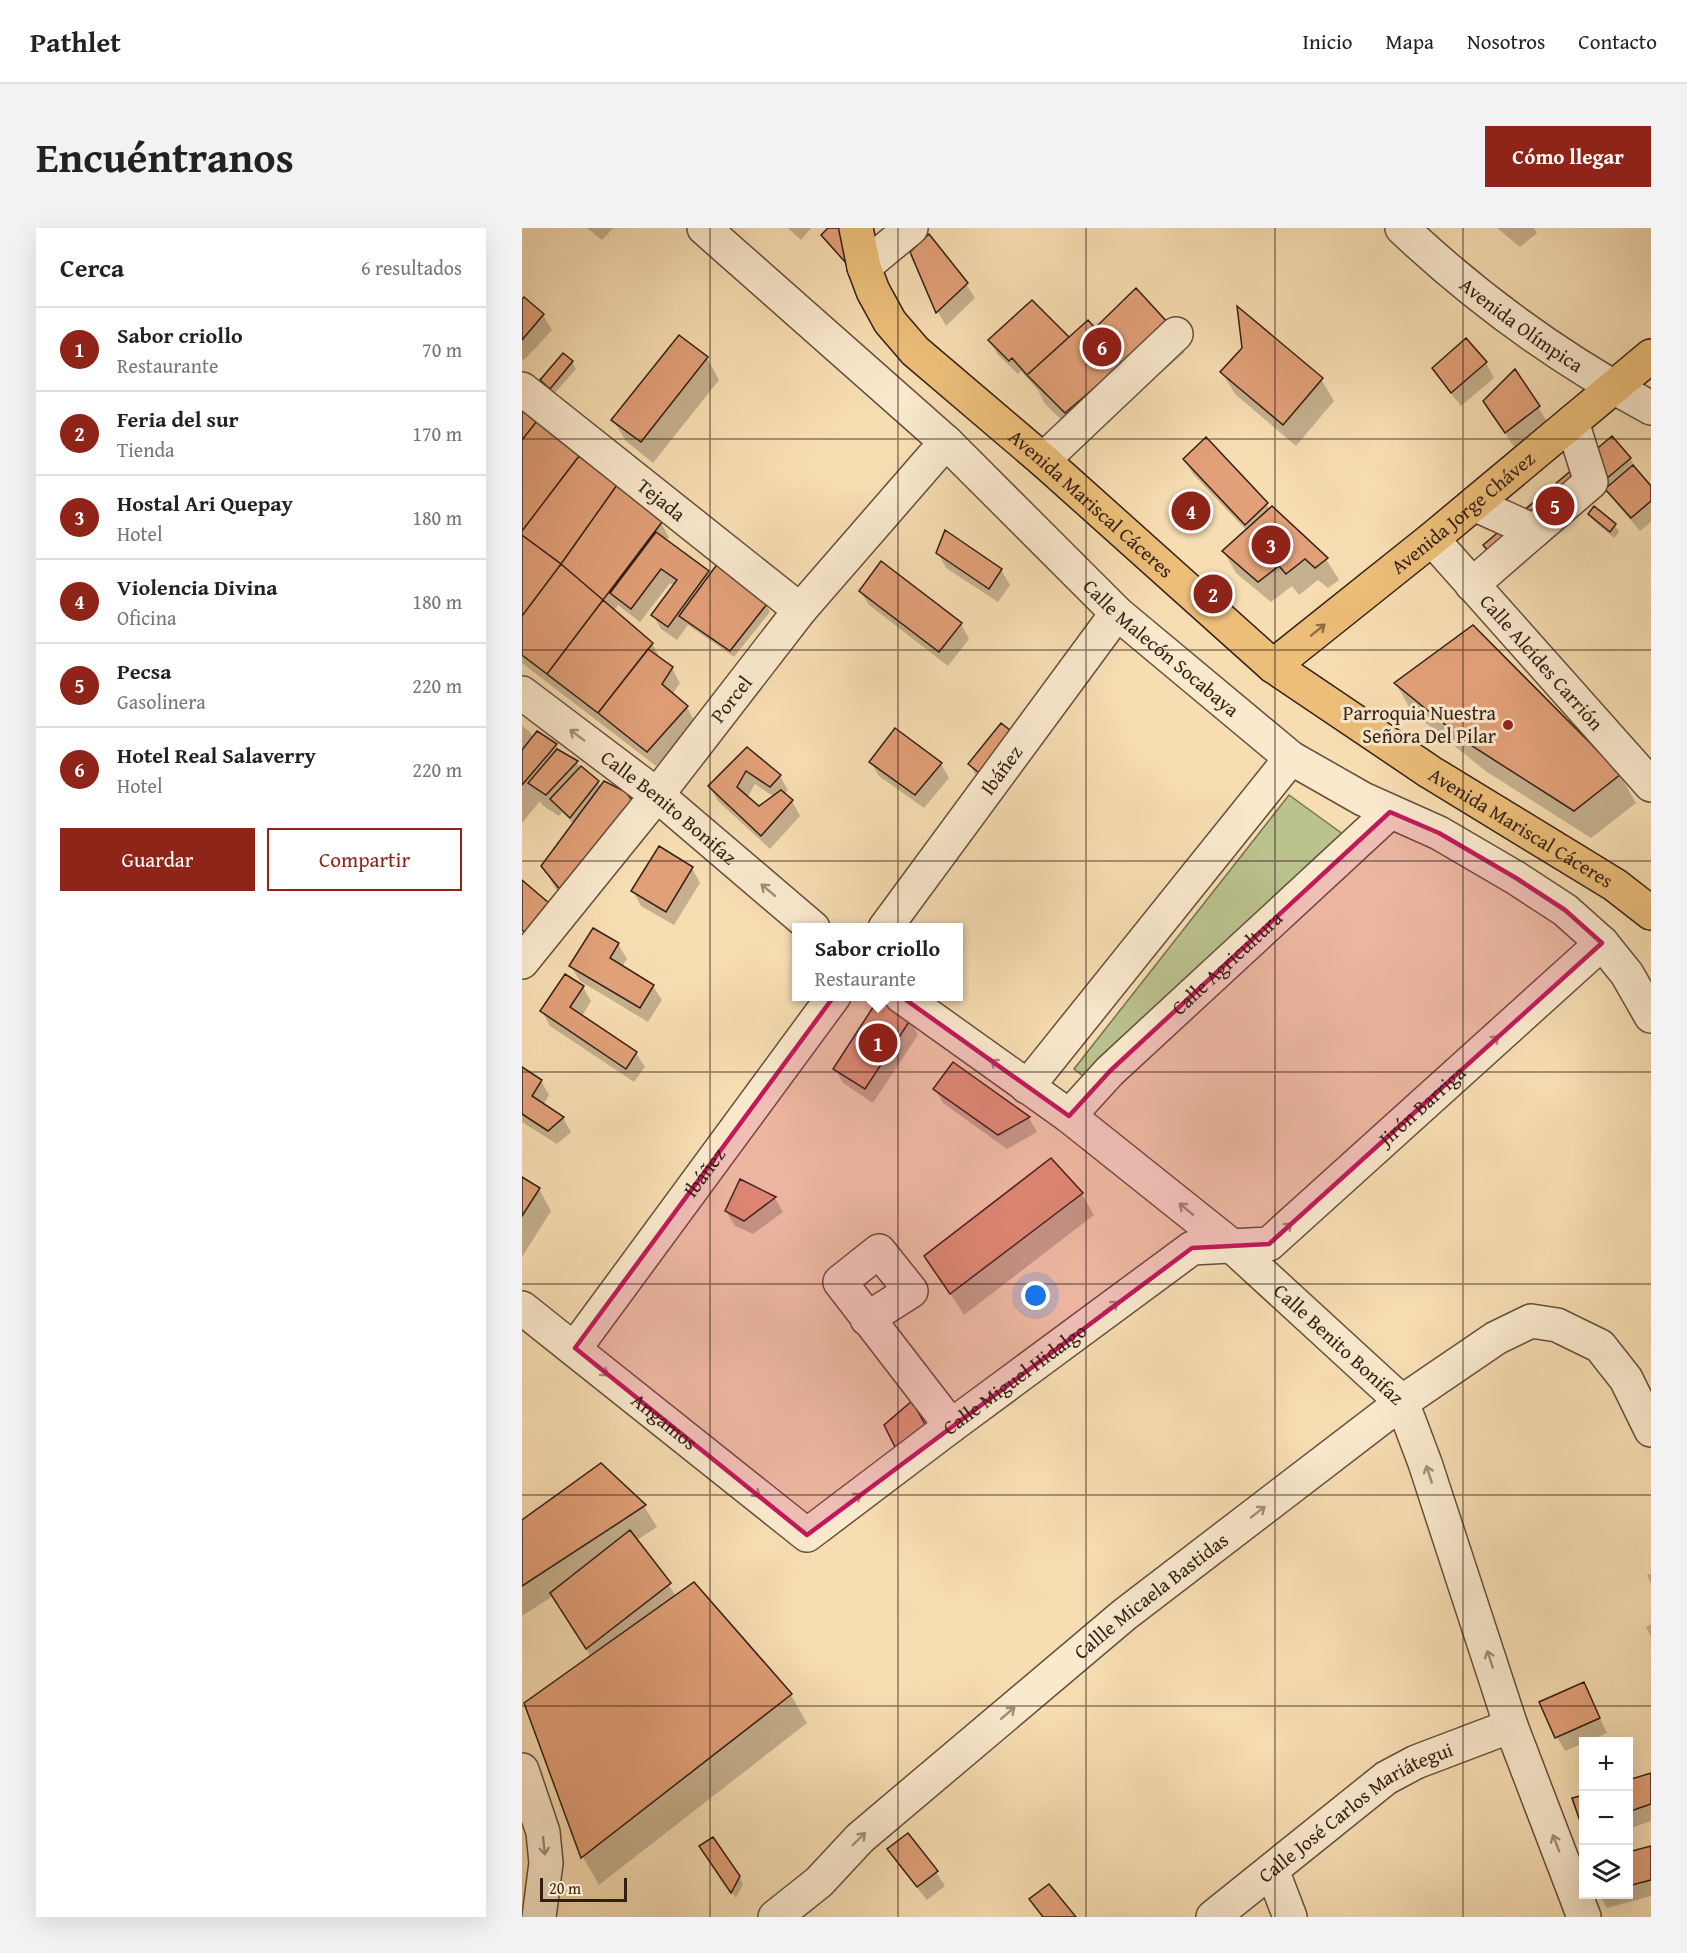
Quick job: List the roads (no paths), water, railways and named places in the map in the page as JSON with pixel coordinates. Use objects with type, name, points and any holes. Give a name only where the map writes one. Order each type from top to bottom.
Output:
[{"type":"main road","name":"Avenida Mariscal Cáceres","points":[[855,228],[864,267],[873,291],[890,322],[915,351],[1043,460],[1273,666],[1430,772],[1615,885],[1651,912]]},
{"type":"main road","name":"Avenida Jorge Chávez","points":[[1273,666],[1432,539],[1651,356]]},
{"type":"street","name":"Calle Malecón Socabaya","points":[[704,228],[945,442],[1117,613],[1291,758],[1363,799],[1439,833],[1565,910],[1602,943],[1627,974],[1651,1016]]},
{"type":"street","points":[[864,267],[910,228]]},
{"type":"street","name":"Avenida Olímpica","points":[[1402,228],[1444,267],[1523,329],[1613,388],[1651,408]]},
{"type":"street","points":[[1043,460],[1176,334]]},
{"type":"street","name":"Tejada","points":[[522,389],[800,610]]},
{"type":"street","points":[[1472,585],[1592,482],[1572,422]]},
{"type":"street","name":"Porcel","points":[[522,962],[657,795],[800,610],[945,442]]},
{"type":"street","points":[[1474,504],[1534,531]]},
{"type":"street","name":"Calle Alcides Carrión","points":[[1432,539],[1651,784]]},
{"type":"street","name":"Ibáñez","points":[[888,923],[1117,613]]},
{"type":"street","name":"Calle Benito Bonifaz","points":[[522,693],[657,795],[808,923]]},
{"type":"street","points":[[1027,1086],[1291,758]]},
{"type":"street","name":"Calle Agricultura","points":[[1069,1116],[1110,1071],[1390,812]]},
{"type":"street","name":"Jirón Barriga","points":[[1232,1246],[1269,1244],[1602,943]]},
{"type":"street","name":"Ibáñez","points":[[574,1348],[830,1001]]},
{"type":"street","name":"Calle Benito Bonifaz","points":[[908,1001],[1069,1116],[1232,1246],[1402,1402],[1425,1463],[1512,1726],[1584,1917]]},
{"type":"street","name":"Calle Miguel Hidalgo","points":[[807,1534],[1192,1248],[1232,1246]]},
{"type":"street","name":"Angamos","points":[[522,1308],[807,1534]]},
{"type":"street","points":[[867,1319],[951,1426]]},
{"type":"street","name":"Callle Micaela Bastidas","points":[[775,1917],[819,1882],[860,1838],[1124,1616],[1402,1402],[1496,1338],[1531,1321],[1557,1325],[1600,1346],[1626,1379],[1651,1431]]},
{"type":"street","name":"Calle José Carlos Mariátegui","points":[[1213,1917],[1386,1778],[1416,1762],[1512,1726]]},
{"type":"street","points":[[522,1770],[527,1803],[543,1832],[546,1863],[539,1917]]},
{"type":"street","points":[[1272,1870],[1290,1917]]},
{"type":"street","points":[[814,1917],[819,1882]]},
{"type":"place","name":"Hotel Real Salaverry","points":[[1102,347]]},
{"type":"place","name":"Pecsa","points":[[1555,506]]},
{"type":"place","name":"Violencia Divina","points":[[1191,511]]},
{"type":"place","name":"Hostal Ari Quepay","points":[[1271,545]]},
{"type":"place","name":"Feria del sur","points":[[1213,594]]},
{"type":"place","name":"Parroquia Nuestra Señora Del Pilar","points":[[1508,725]]},
{"type":"place","name":"Sabor criollo","points":[[878,1043]]}]
